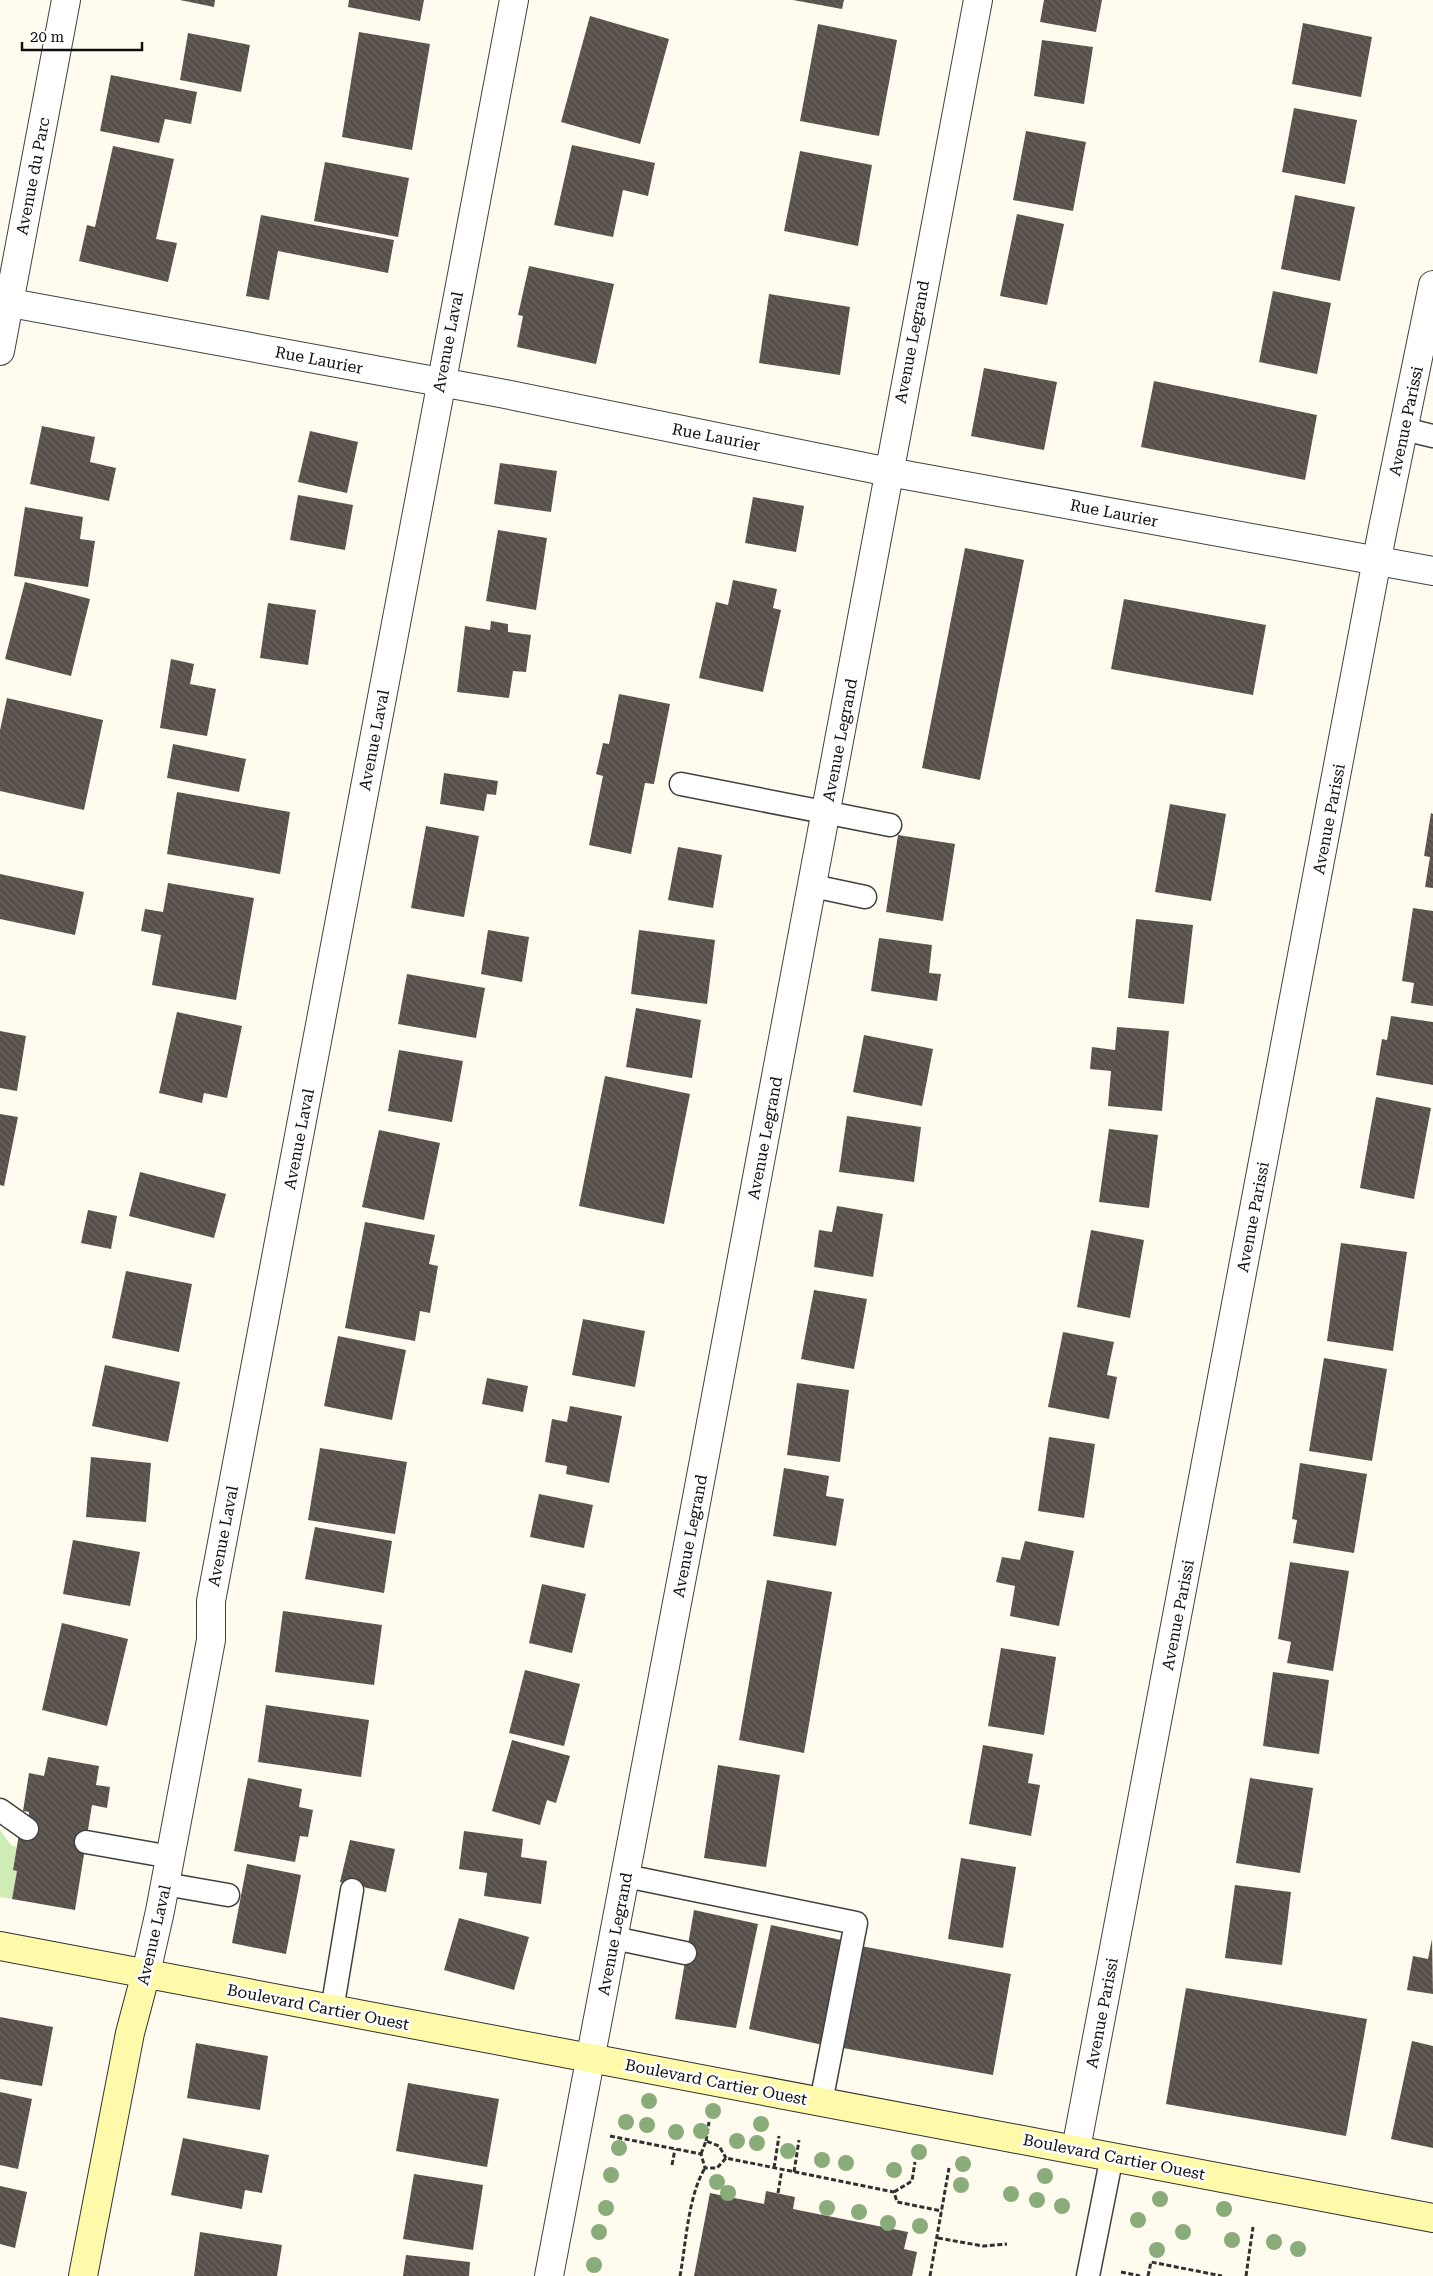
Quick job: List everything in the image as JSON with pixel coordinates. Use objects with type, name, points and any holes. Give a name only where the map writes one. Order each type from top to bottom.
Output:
[{"type":"street","name":"Avenue du Parc","points":[[0,351],[4,302],[66,0]]},
{"type":"street","name":"Avenue Laval","points":[[83,2276],[130,2033],[146,1973],[171,1857],[211,1640],[213,1592],[514,0]]},
{"type":"street","name":"Avenue Legrand","points":[[549,2276],[589,2058],[626,1876],[978,0]]},
{"type":"street","name":"Avenue Parissi","points":[[1076,2149],[1377,561],[1433,285]]},
{"type":"street","name":"Rue Laurier","points":[[4,302],[441,382],[889,472],[1433,571]]},
{"type":"street","name":"Boulevard Cartier Ouest","points":[[0,1946],[1433,2218]]},
{"type":"lane","points":[[1404,429],[1433,436]]},
{"type":"lane","points":[[681,784],[890,825]]},
{"type":"lane","points":[[812,886],[865,898]]},
{"type":"lane","points":[[0,1810],[26,1829]]},
{"type":"lane","points":[[86,1842],[171,1857]]},
{"type":"lane","points":[[626,1876],[856,1923],[821,2102]]},
{"type":"lane","points":[[165,1884],[228,1896]]},
{"type":"lane","points":[[332,2010],[352,1890]]},
{"type":"lane","points":[[614,1938],[685,1953]]},
{"type":"lane","points":[[1088,2276],[1112,2156]]},
{"type":"path","points":[[680,2276],[693,2202],[704,2168],[701,2154],[706,2141],[709,2122]]},
{"type":"path","points":[[607,2136],[701,2154]]},
{"type":"path","points":[[774,2168],[779,2136]]},
{"type":"path","points":[[794,2172],[799,2140]]},
{"type":"path","points":[[706,2141],[719,2146],[726,2158],[894,2192],[912,2181],[914,2162]]},
{"type":"path","points":[[672,2165],[675,2149]]},
{"type":"path","points":[[704,2168],[717,2168],[726,2158]]},
{"type":"path","points":[[930,2276],[949,2168]]},
{"type":"path","points":[[778,2193],[782,2169]]},
{"type":"path","points":[[894,2192],[897,2202],[942,2211]]},
{"type":"path","points":[[1246,2276],[1253,2227]]},
{"type":"path","points":[[938,2238],[983,2246],[1007,2244]]},
{"type":"path","points":[[1148,2276],[1151,2262],[1222,2276]]},
{"type":"green space","points":[[0,1830],[11,1845],[17,1847],[13,1870],[17,1871],[12,1899],[0,1897]]},
{"type":"building","points":[[180,0],[215,0],[214,7]]},
{"type":"building","points":[[349,0],[424,0],[420,21],[348,7]]},
{"type":"building","points":[[793,0],[844,0],[842,9]]},
{"type":"building","points":[[1044,0],[1102,0],[1096,32],[1040,22]]},
{"type":"building","points":[[590,16],[669,39],[640,144],[561,122]]},
{"type":"building","points":[[1303,23],[1372,37],[1361,97],[1292,84]]},
{"type":"building","points":[[818,24],[897,40],[879,136],[800,121]]},
{"type":"building","points":[[359,32],[430,44],[412,150],[342,137]]},
{"type":"building","points":[[188,33],[250,45],[241,92],[180,80]]},
{"type":"building","points":[[1042,40],[1093,47],[1084,104],[1034,96]]},
{"type":"building","points":[[111,75],[197,92],[191,124],[165,119],[159,143],[100,131]]},
{"type":"building","points":[[1294,108],[1357,120],[1345,184],[1282,172]]},
{"type":"building","points":[[1026,131],[1086,142],[1073,211],[1013,200]]},
{"type":"building","points":[[572,145],[655,163],[648,196],[623,190],[613,237],[554,225]]},
{"type":"building","points":[[113,146],[174,159],[156,239],[177,243],[168,282],[79,261],[87,225],[95,227]]},
{"type":"building","points":[[800,151],[872,165],[858,246],[784,231]]},
{"type":"building","points":[[325,162],[409,178],[398,237],[314,221]]},
{"type":"building","points":[[1295,195],[1355,207],[1340,281],[1281,269]]},
{"type":"building","points":[[1017,214],[1064,224],[1047,305],[1000,296]]},
{"type":"building","points":[[261,215],[394,240],[388,273],[278,251],[269,300],[246,296]]},
{"type":"building","points":[[529,266],[614,284],[596,364],[517,347],[523,316],[518,315]]},
{"type":"building","points":[[1273,291],[1331,303],[1317,374],[1259,362]]},
{"type":"building","points":[[769,294],[850,307],[840,375],[759,363]]},
{"type":"building","points":[[984,368],[1057,382],[1044,450],[971,436]]},
{"type":"building","points":[[1154,381],[1317,415],[1305,480],[1141,447]]},
{"type":"building","points":[[42,426],[95,437],[90,462],[116,468],[109,501],[30,484]]},
{"type":"building","points":[[310,431],[358,442],[347,493],[298,482]]},
{"type":"building","points":[[500,463],[557,471],[551,512],[494,504]]},
{"type":"building","points":[[298,495],[353,505],[345,550],[290,540]]},
{"type":"building","points":[[753,497],[804,506],[796,552],[745,543]]},
{"type":"building","points":[[25,507],[83,517],[80,539],[95,541],[88,587],[14,576]]},
{"type":"building","points":[[498,530],[547,538],[536,610],[486,601]]},
{"type":"building","points":[[965,548],[1024,560],[980,780],[922,768]]},
{"type":"building","points":[[733,580],[777,589],[773,608],[781,610],[763,692],[699,678],[716,602],[728,605]]},
{"type":"building","points":[[25,582],[90,599],[71,676],[5,659]]},
{"type":"building","points":[[1124,599],[1266,625],[1253,695],[1111,669]]},
{"type":"building","points":[[268,603],[316,610],[308,665],[260,658]]},
{"type":"building","points":[[491,621],[508,624],[508,632],[531,635],[526,672],[513,671],[509,698],[457,692],[465,626],[490,630]]},
{"type":"building","points":[[171,659],[194,664],[190,684],[216,689],[207,736],[160,728]]},
{"type":"building","points":[[619,694],[670,704],[654,784],[645,783],[631,854],[589,845],[603,776],[596,774],[603,743],[609,744]]},
{"type":"building","points":[[7,698],[103,720],[84,810],[0,791],[0,730]]},
{"type":"building","points":[[173,744],[246,759],[239,792],[167,778]]},
{"type":"building","points":[[444,773],[498,781],[496,795],[487,794],[484,811],[440,804]]},
{"type":"building","points":[[177,792],[290,812],[280,874],[167,854]]},
{"type":"building","points":[[1170,804],[1226,814],[1211,901],[1155,892]]},
{"type":"building","points":[[1431,813],[1433,814],[1433,888],[1425,887],[1430,857],[1424,856]]},
{"type":"building","points":[[426,826],[479,836],[464,917],[411,908]]},
{"type":"building","points":[[898,835],[955,844],[943,921],[886,912]]},
{"type":"building","points":[[678,847],[722,855],[713,908],[668,900]]},
{"type":"building","points":[[0,874],[84,892],[75,935],[0,919]]},
{"type":"building","points":[[168,883],[254,898],[236,1000],[152,985],[161,935],[141,931],[145,909],[163,912]]},
{"type":"building","points":[[1413,908],[1433,911],[1433,1006],[1411,1003],[1414,983],[1402,981]]},
{"type":"building","points":[[1136,919],[1193,925],[1184,1004],[1128,998]]},
{"type":"building","points":[[488,930],[529,937],[522,982],[481,974]]},
{"type":"building","points":[[639,930],[715,940],[707,1004],[631,994]]},
{"type":"building","points":[[879,938],[932,945],[929,973],[941,974],[937,1001],[871,991]]},
{"type":"building","points":[[407,974],[485,988],[476,1038],[398,1024]]},
{"type":"building","points":[[636,1008],[701,1020],[692,1078],[626,1067]]},
{"type":"building","points":[[177,1012],[242,1026],[227,1098],[204,1093],[202,1103],[159,1093]]},
{"type":"building","points":[[1391,1016],[1433,1022],[1433,1085],[1376,1075],[1382,1039],[1387,1040]]},
{"type":"building","points":[[1117,1027],[1169,1031],[1162,1111],[1108,1106],[1111,1071],[1090,1069],[1092,1047],[1115,1050]]},
{"type":"building","points":[[0,1031],[26,1036],[17,1091],[0,1088]]},
{"type":"building","points":[[864,1035],[933,1049],[922,1106],[853,1092]]},
{"type":"building","points":[[399,1050],[463,1061],[452,1122],[388,1111]]},
{"type":"building","points":[[605,1076],[690,1094],[664,1224],[579,1206]]},
{"type":"building","points":[[1376,1097],[1431,1108],[1414,1199],[1360,1188]]},
{"type":"building","points":[[0,1114],[18,1117],[4,1186],[0,1185]]},
{"type":"building","points":[[847,1116],[921,1127],[914,1182],[839,1172]]},
{"type":"building","points":[[1109,1129],[1158,1135],[1149,1208],[1099,1202]]},
{"type":"building","points":[[379,1130],[440,1143],[424,1220],[362,1207]]},
{"type":"building","points":[[140,1172],[226,1194],[214,1238],[129,1216]]},
{"type":"building","points":[[837,1206],[883,1214],[873,1277],[814,1267],[819,1230],[832,1232]]},
{"type":"building","points":[[88,1210],[117,1216],[111,1249],[81,1243]]},
{"type":"building","points":[[365,1222],[435,1235],[429,1264],[438,1266],[430,1313],[420,1311],[415,1341],[345,1328]]},
{"type":"building","points":[[1091,1230],[1144,1240],[1130,1318],[1077,1307]]},
{"type":"building","points":[[1341,1243],[1407,1252],[1393,1351],[1327,1341]]},
{"type":"building","points":[[126,1271],[192,1284],[179,1352],[112,1338]]},
{"type":"building","points":[[814,1290],[867,1299],[854,1369],[801,1359]]},
{"type":"building","points":[[583,1319],[645,1331],[635,1387],[572,1375]]},
{"type":"building","points":[[1063,1332],[1114,1342],[1107,1375],[1117,1377],[1109,1419],[1048,1407]]},
{"type":"building","points":[[338,1336],[406,1350],[392,1420],[324,1406]]},
{"type":"building","points":[[1324,1358],[1387,1369],[1372,1461],[1309,1451]]},
{"type":"building","points":[[105,1365],[180,1382],[168,1442],[92,1426]]},
{"type":"building","points":[[487,1378],[528,1386],[523,1412],[482,1404]]},
{"type":"building","points":[[797,1383],[849,1390],[840,1462],[787,1455]]},
{"type":"building","points":[[570,1406],[622,1416],[609,1483],[566,1474],[567,1466],[545,1462],[552,1419],[567,1422]]},
{"type":"building","points":[[1049,1437],[1095,1444],[1084,1518],[1038,1511]]},
{"type":"building","points":[[320,1448],[407,1462],[395,1534],[308,1520]]},
{"type":"building","points":[[91,1457],[151,1463],[146,1522],[86,1517]]},
{"type":"building","points":[[1300,1463],[1367,1474],[1354,1553],[1293,1543],[1297,1520],[1292,1519]]},
{"type":"building","points":[[784,1468],[829,1476],[826,1496],[844,1499],[836,1546],[773,1536]]},
{"type":"building","points":[[539,1494],[593,1505],[584,1548],[530,1537]]},
{"type":"building","points":[[315,1527],[392,1541],[384,1593],[305,1579]]},
{"type":"building","points":[[73,1540],[140,1552],[130,1606],[63,1594]]},
{"type":"building","points":[[1025,1541],[1074,1551],[1059,1626],[1010,1616],[1015,1586],[996,1582],[1002,1557],[1020,1560]]},
{"type":"building","points":[[1290,1562],[1349,1571],[1333,1671],[1287,1663],[1291,1642],[1278,1639]]},
{"type":"building","points":[[767,1580],[832,1592],[804,1753],[739,1740]]},
{"type":"building","points":[[542,1584],[586,1594],[572,1653],[529,1643]]},
{"type":"building","points":[[283,1611],[382,1625],[374,1685],[275,1672]]},
{"type":"building","points":[[62,1623],[128,1639],[107,1726],[42,1710]]},
{"type":"building","points":[[1001,1648],[1056,1657],[1044,1735],[988,1726]]},
{"type":"building","points":[[525,1670],[580,1684],[564,1746],[509,1733]]},
{"type":"building","points":[[1273,1672],[1329,1680],[1319,1754],[1263,1746]]},
{"type":"building","points":[[266,1705],[369,1720],[361,1777],[258,1762]]},
{"type":"building","points":[[512,1740],[570,1756],[556,1803],[547,1800],[540,1825],[492,1811]]},
{"type":"building","points":[[983,1745],[1033,1754],[1028,1783],[1040,1785],[1031,1836],[969,1824]]},
{"type":"building","points":[[48,1757],[99,1766],[96,1785],[110,1787],[107,1808],[92,1805],[75,1910],[12,1899],[17,1871],[13,1870],[19,1834],[27,1829],[29,1812],[23,1811],[29,1773],[44,1776]]},
{"type":"building","points":[[718,1765],[780,1775],[766,1867],[704,1858]]},
{"type":"building","points":[[248,1778],[302,1789],[299,1807],[313,1810],[308,1837],[300,1836],[295,1862],[234,1851]]},
{"type":"building","points":[[1250,1778],[1313,1788],[1300,1873],[1236,1863]]},
{"type":"building","points":[[464,1831],[523,1839],[521,1857],[547,1861],[541,1904],[484,1896],[487,1873],[459,1869]]},
{"type":"building","points":[[350,1840],[395,1849],[386,1892],[340,1882]]},
{"type":"building","points":[[961,1858],[1016,1867],[1003,1948],[948,1939]]},
{"type":"building","points":[[247,1864],[301,1875],[286,1954],[232,1943]]},
{"type":"building","points":[[1235,1885],[1291,1892],[1282,1965],[1225,1958]]},
{"type":"building","points":[[694,1910],[758,1924],[736,2028],[675,2019]]},
{"type":"building","points":[[459,1918],[529,1937],[514,1990],[444,1970]]},
{"type":"building","points":[[771,1925],[846,1941],[823,2045],[749,2029]]},
{"type":"building","points":[[1432,1939],[1433,1994],[1407,1990],[1413,1956],[1428,1959]]},
{"type":"building","points":[[861,1946],[1011,1974],[993,2075],[843,2048]]},
{"type":"building","points":[[1186,1988],[1367,2019],[1346,2136],[1166,2104]]},
{"type":"building","points":[[0,2017],[53,2027],[42,2086],[0,2079]]},
{"type":"building","points":[[1412,2041],[1433,2046],[1433,2148],[1391,2139]]},
{"type":"building","points":[[196,2043],[268,2056],[260,2110],[187,2098]]},
{"type":"building","points":[[408,2083],[499,2099],[487,2167],[396,2151]]},
{"type":"building","points":[[0,2092],[32,2099],[18,2169],[0,2165]]},
{"type":"building","points":[[183,2138],[269,2155],[262,2193],[245,2190],[242,2209],[171,2195]]},
{"type":"building","points":[[414,2174],[483,2185],[473,2250],[403,2239]]},
{"type":"building","points":[[0,2186],[27,2192],[15,2248],[0,2244]]},
{"type":"building","points":[[766,2191],[795,2197],[793,2209],[908,2232],[904,2249],[917,2252],[912,2276],[694,2276],[710,2193],[764,2204]]},
{"type":"building","points":[[200,2232],[282,2245],[277,2276],[194,2276]]},
{"type":"building","points":[[406,2255],[470,2262],[469,2276],[403,2276]]}]
